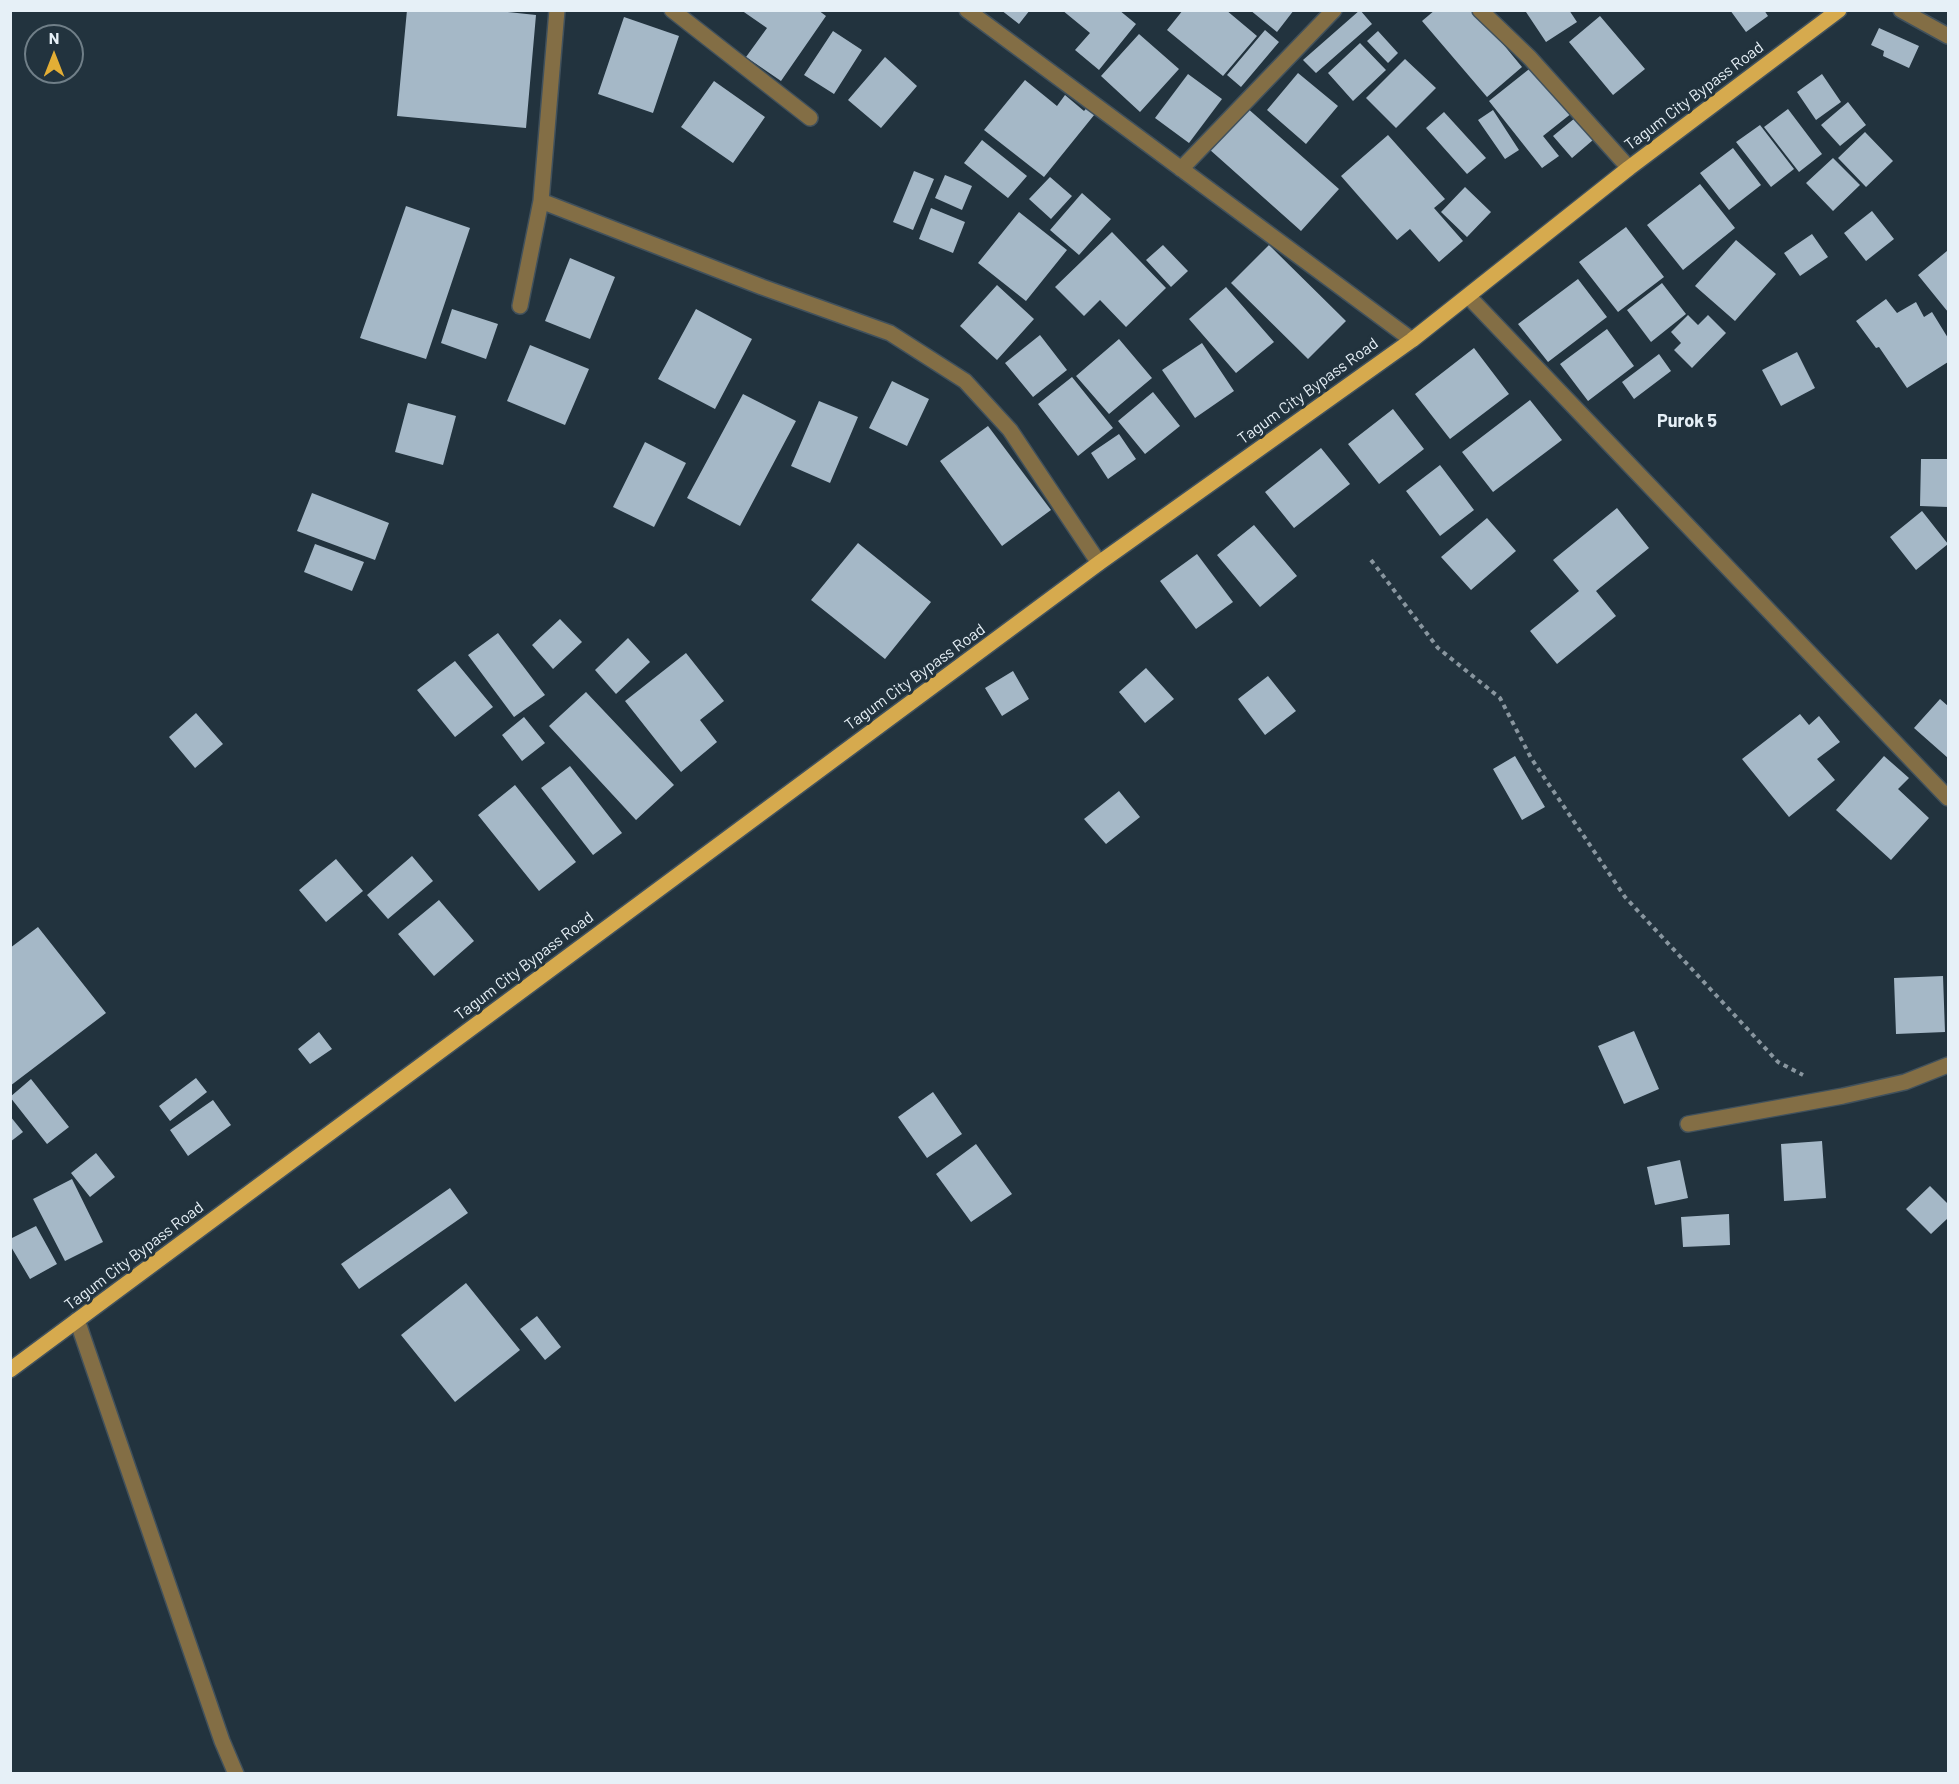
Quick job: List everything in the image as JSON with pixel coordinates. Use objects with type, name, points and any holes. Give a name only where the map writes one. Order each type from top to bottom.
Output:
[{"type":"main road","name":"Tagum City Bypass Road","points":[[10,1370],[1099,563],[1412,340],[1629,168],[1839,10]]},
{"type":"street","points":[[520,306],[541,201],[557,10]]},
{"type":"street","points":[[672,10],[810,118]]},
{"type":"street","points":[[967,10],[1412,340]]},
{"type":"street","points":[[1181,169],[1334,10]]},
{"type":"street","points":[[1480,10],[1530,58],[1629,168]]},
{"type":"street","points":[[1902,10],[1948,36]]},
{"type":"street","points":[[541,201],[751,283],[890,333],[965,381],[1010,430],[1099,563]]},
{"type":"street","points":[[1469,297],[1948,798]]},
{"type":"street","points":[[1688,1124],[1843,1096],[1905,1082],[1948,1065]]},
{"type":"street","points":[[77,1320],[222,1741],[236,1773]]},
{"type":"path","points":[[1371,560],[1438,648],[1500,698],[1531,758],[1625,897],[1778,1062],[1843,1096]]},
{"type":"building","points":[[407,10],[489,10],[536,15],[526,128],[397,116]]},
{"type":"building","points":[[741,10],[818,10],[826,16],[781,81],[746,57],[767,28]]},
{"type":"building","points":[[1001,10],[1030,10],[1019,24]]},
{"type":"building","points":[[1062,10],[1119,10],[1136,24],[1099,70],[1075,50],[1090,33]]},
{"type":"building","points":[[1183,10],[1226,10],[1257,36],[1223,76],[1167,30]]},
{"type":"building","points":[[1250,10],[1294,10],[1277,32]]},
{"type":"building","points":[[1360,10],[1372,24],[1316,73],[1303,60]]},
{"type":"building","points":[[1435,10],[1475,10],[1522,67],[1487,97],[1422,21]]},
{"type":"building","points":[[1528,10],[1569,10],[1577,22],[1546,42],[1526,12]]},
{"type":"building","points":[[1730,10],[1764,10],[1768,16],[1746,32]]},
{"type":"building","points":[[1600,16],[1645,69],[1613,95],[1569,42]]},
{"type":"building","points":[[624,17],[679,36],[653,113],[598,94]]},
{"type":"building","points":[[1879,28],[1919,46],[1909,68],[1883,56],[1884,51],[1871,45]]},
{"type":"building","points":[[1265,30],[1279,42],[1241,87],[1227,75]]},
{"type":"building","points":[[833,31],[862,50],[834,94],[804,75]]},
{"type":"building","points":[[1378,31],[1398,53],[1388,63],[1367,41]]},
{"type":"building","points":[[1139,34],[1179,69],[1140,112],[1101,76]]},
{"type":"building","points":[[1360,43],[1386,70],[1353,101],[1328,73]]},
{"type":"building","points":[[885,57],[917,86],[881,128],[848,100]]},
{"type":"building","points":[[1405,59],[1436,88],[1396,128],[1366,98]]},
{"type":"building","points":[[1533,66],[1572,113],[1543,136],[1559,156],[1542,168],[1489,101]]},
{"type":"building","points":[[1298,73],[1338,106],[1306,144],[1267,110]]},
{"type":"building","points":[[1188,74],[1222,99],[1189,143],[1155,118]]},
{"type":"building","points":[[1822,74],[1841,102],[1816,120],[1797,92]]},
{"type":"building","points":[[1025,80],[1057,106],[1065,95],[1084,111],[1091,103],[1099,109],[1044,177],[984,130]]},
{"type":"building","points":[[714,81],[765,117],[733,163],[681,127]]},
{"type":"building","points":[[1848,102],[1866,125],[1840,146],[1821,125]]},
{"type":"building","points":[[1246,107],[1339,189],[1301,231],[1209,149]]},
{"type":"building","points":[[1788,109],[1822,154],[1799,172],[1764,127]]},
{"type":"building","points":[[1493,110],[1519,150],[1505,159],[1478,120]]},
{"type":"building","points":[[1444,112],[1486,158],[1467,174],[1426,128]]},
{"type":"building","points":[[1575,118],[1593,140],[1572,158],[1553,136]]},
{"type":"building","points":[[1760,125],[1794,169],[1771,187],[1736,142]]},
{"type":"building","points":[[1865,132],[1893,161],[1866,187],[1838,158]]},
{"type":"building","points":[[1388,135],[1445,199],[1434,208],[1463,241],[1439,262],[1410,229],[1397,240],[1341,176]]},
{"type":"building","points":[[982,140],[1027,176],[1008,198],[964,163]]},
{"type":"building","points":[[1733,148],[1761,185],[1729,210],[1700,173]]},
{"type":"building","points":[[1833,158],[1860,185],[1833,211],[1806,183]]},
{"type":"building","points":[[914,171],[934,179],[913,230],[893,222]]},
{"type":"building","points":[[945,175],[972,186],[962,210],[935,198]]},
{"type":"building","points":[[1050,177],[1072,196],[1051,219],[1029,199]]},
{"type":"building","points":[[1700,184],[1735,228],[1683,270],[1647,225]]},
{"type":"building","points":[[1465,187],[1491,212],[1467,237],[1441,212]]},
{"type":"building","points":[[1082,193],[1111,219],[1079,255],[1050,230]]},
{"type":"building","points":[[406,206],[470,228],[426,359],[360,338]]},
{"type":"building","points":[[931,208],[965,222],[953,253],[919,239]]},
{"type":"building","points":[[1872,211],[1894,239],[1866,261],[1844,233]]},
{"type":"building","points":[[1019,212],[1067,250],[1026,301],[978,263]]},
{"type":"building","points":[[1626,227],[1664,277],[1618,312],[1579,262]]},
{"type":"building","points":[[1112,232],[1166,288],[1126,327],[1100,300],[1084,316],[1055,287]]},
{"type":"building","points":[[1812,234],[1828,257],[1800,276],[1784,253]]},
{"type":"building","points":[[1736,240],[1776,274],[1735,321],[1695,286]]},
{"type":"building","points":[[1163,245],[1188,271],[1171,287],[1146,260]]},
{"type":"building","points":[[1269,245],[1346,321],[1308,359],[1231,283]]},
{"type":"building","points":[[1947,251],[1948,253],[1948,312],[1918,275]]},
{"type":"building","points":[[570,258],[615,277],[590,339],[545,321]]},
{"type":"building","points":[[1578,279],[1607,317],[1548,362],[1518,324]]},
{"type":"building","points":[[1662,283],[1686,314],[1651,342],[1627,310]]},
{"type":"building","points":[[997,285],[1034,319],[997,360],[960,326]]},
{"type":"building","points":[[1226,287],[1274,342],[1236,373],[1189,319]]},
{"type":"building","points":[[1886,299],[1897,313],[1916,302],[1924,317],[1932,312],[1948,338],[1948,362],[1907,388],[1879,347],[1876,348],[1856,321]]},
{"type":"building","points":[[452,309],[498,324],[486,359],[441,343]]},
{"type":"building","points":[[696,309],[752,339],[715,409],[658,379]]},
{"type":"building","points":[[1688,315],[1698,325],[1708,315],[1726,333],[1692,368],[1674,350],[1681,343],[1671,332]]},
{"type":"building","points":[[1607,329],[1634,366],[1588,401],[1560,364]]},
{"type":"building","points":[[1040,335],[1067,370],[1033,397],[1005,363]]},
{"type":"building","points":[[1119,339],[1152,378],[1109,414],[1076,376]]},
{"type":"building","points":[[1202,343],[1234,391],[1195,418],[1162,370]]},
{"type":"building","points":[[530,345],[589,369],[565,425],[507,401]]},
{"type":"building","points":[[1474,348],[1509,394],[1450,439],[1415,394]]},
{"type":"building","points":[[1797,352],[1815,388],[1781,406],[1762,370]]},
{"type":"building","points":[[1659,354],[1671,371],[1634,399],[1622,382]]},
{"type":"building","points":[[1072,377],[1113,428],[1078,456],[1038,404]]},
{"type":"building","points":[[892,381],[929,399],[907,446],[869,428]]},
{"type":"building","points":[[1153,392],[1180,426],[1145,454],[1118,421]]},
{"type":"building","points":[[743,394],[796,421],[740,526],[687,498]]},
{"type":"building","points":[[1530,400],[1562,440],[1493,492],[1462,452]]},
{"type":"building","points":[[819,401],[858,417],[830,483],[791,466]]},
{"type":"building","points":[[408,403],[456,416],[443,465],[395,452]]},
{"type":"building","points":[[1393,409],[1424,449],[1379,484],[1348,444]]},
{"type":"building","points":[[988,426],[1051,510],[1002,546],[940,461]]},
{"type":"building","points":[[1119,434],[1136,459],[1108,479],[1091,453]]},
{"type":"building","points":[[645,442],[686,463],[654,527],[613,507]]},
{"type":"building","points":[[1321,448],[1350,484],[1294,528],[1265,492]]},
{"type":"building","points":[[1921,459],[1948,459],[1948,507],[1920,506]]},
{"type":"building","points":[[1440,465],[1474,510],[1440,536],[1406,491]]},
{"type":"building","points":[[312,493],[389,523],[375,560],[297,531]]},
{"type":"building","points":[[1617,508],[1649,548],[1596,591],[1616,616],[1557,664],[1530,631],[1579,591],[1553,560]]},
{"type":"building","points":[[1922,511],[1948,544],[1916,570],[1890,537]]},
{"type":"building","points":[[1487,518],[1516,551],[1471,590],[1441,557]]},
{"type":"building","points":[[1254,525],[1297,576],[1260,607],[1217,555]]},
{"type":"building","points":[[858,543],[931,602],[885,659],[811,600]]},
{"type":"building","points":[[315,544],[364,562],[352,591],[304,572]]},
{"type":"building","points":[[1197,554],[1233,602],[1196,629],[1160,581]]},
{"type":"building","points":[[560,619],[582,642],[553,669],[532,645]]},
{"type":"building","points":[[498,633],[545,695],[514,717],[468,655]]},
{"type":"building","points":[[628,638],[650,662],[616,694],[595,670]]},
{"type":"building","points":[[686,653],[724,701],[700,720],[717,742],[681,772],[625,701]]},
{"type":"building","points":[[455,661],[493,707],[455,737],[417,690]]},
{"type":"building","points":[[1146,668],[1174,699],[1145,723],[1119,692]]},
{"type":"building","points":[[1013,671],[1029,699],[1002,716],[985,688]]},
{"type":"building","points":[[1268,676],[1296,711],[1265,735],[1238,699]]},
{"type":"building","points":[[586,692],[674,785],[636,820],[549,726]]},
{"type":"building","points":[[1940,699],[1948,706],[1948,758],[1914,728]]},
{"type":"building","points":[[196,713],[223,744],[195,768],[169,737]]},
{"type":"building","points":[[1800,714],[1809,725],[1819,716],[1840,742],[1817,759],[1835,780],[1789,817],[1742,759]]},
{"type":"building","points":[[524,717],[545,743],[522,761],[502,735]]},
{"type":"building","points":[[1515,756],[1545,807],[1522,820],[1493,769]]},
{"type":"building","points":[[1884,756],[1909,778],[1898,789],[1929,818],[1891,860],[1836,810]]},
{"type":"building","points":[[570,766],[622,833],[593,855],[541,788]]},
{"type":"building","points":[[515,785],[576,862],[539,891],[478,815]]},
{"type":"building","points":[[1119,791],[1140,817],[1106,844],[1084,819]]},
{"type":"building","points":[[412,856],[433,881],[388,919],[367,895]]},
{"type":"building","points":[[336,859],[363,891],[326,922],[299,890]]},
{"type":"building","points":[[439,900],[474,941],[434,976],[398,934]]},
{"type":"building","points":[[38,927],[106,1013],[10,1086],[10,948]]},
{"type":"building","points":[[1943,976],[1945,1032],[1896,1034],[1894,978]]},
{"type":"building","points":[[1634,1031],[1659,1089],[1624,1104],[1598,1046]]},
{"type":"building","points":[[319,1032],[332,1049],[310,1064],[298,1049]]},
{"type":"building","points":[[196,1078],[207,1092],[170,1121],[159,1106]]},
{"type":"building","points":[[31,1079],[69,1127],[47,1144],[10,1097]]},
{"type":"building","points":[[933,1092],[962,1134],[927,1158],[898,1117]]},
{"type":"building","points":[[213,1100],[231,1125],[188,1156],[170,1130]]},
{"type":"building","points":[[10,1116],[23,1132],[10,1142]]},
{"type":"building","points":[[1822,1141],[1826,1198],[1784,1201],[1781,1144]]},
{"type":"building","points":[[976,1144],[1012,1194],[971,1222],[936,1174]]},
{"type":"building","points":[[96,1153],[115,1177],[90,1197],[71,1173]]},
{"type":"building","points":[[1680,1160],[1688,1198],[1655,1205],[1647,1167]]},
{"type":"building","points":[[72,1179],[103,1242],[65,1261],[33,1199]]},
{"type":"building","points":[[1930,1186],[1948,1204],[1948,1218],[1931,1234],[1906,1209]]},
{"type":"building","points":[[450,1188],[468,1213],[359,1289],[341,1264]]},
{"type":"building","points":[[1729,1214],[1730,1245],[1683,1247],[1681,1217]]},
{"type":"building","points":[[36,1226],[57,1264],[30,1279],[10,1245],[10,1239]]},
{"type":"building","points":[[466,1283],[520,1350],[455,1402],[401,1335]]},
{"type":"building","points":[[537,1316],[561,1347],[545,1360],[520,1329]]},
{"type":"district","name":"Purok 5","points":[[1687,421]]}]
